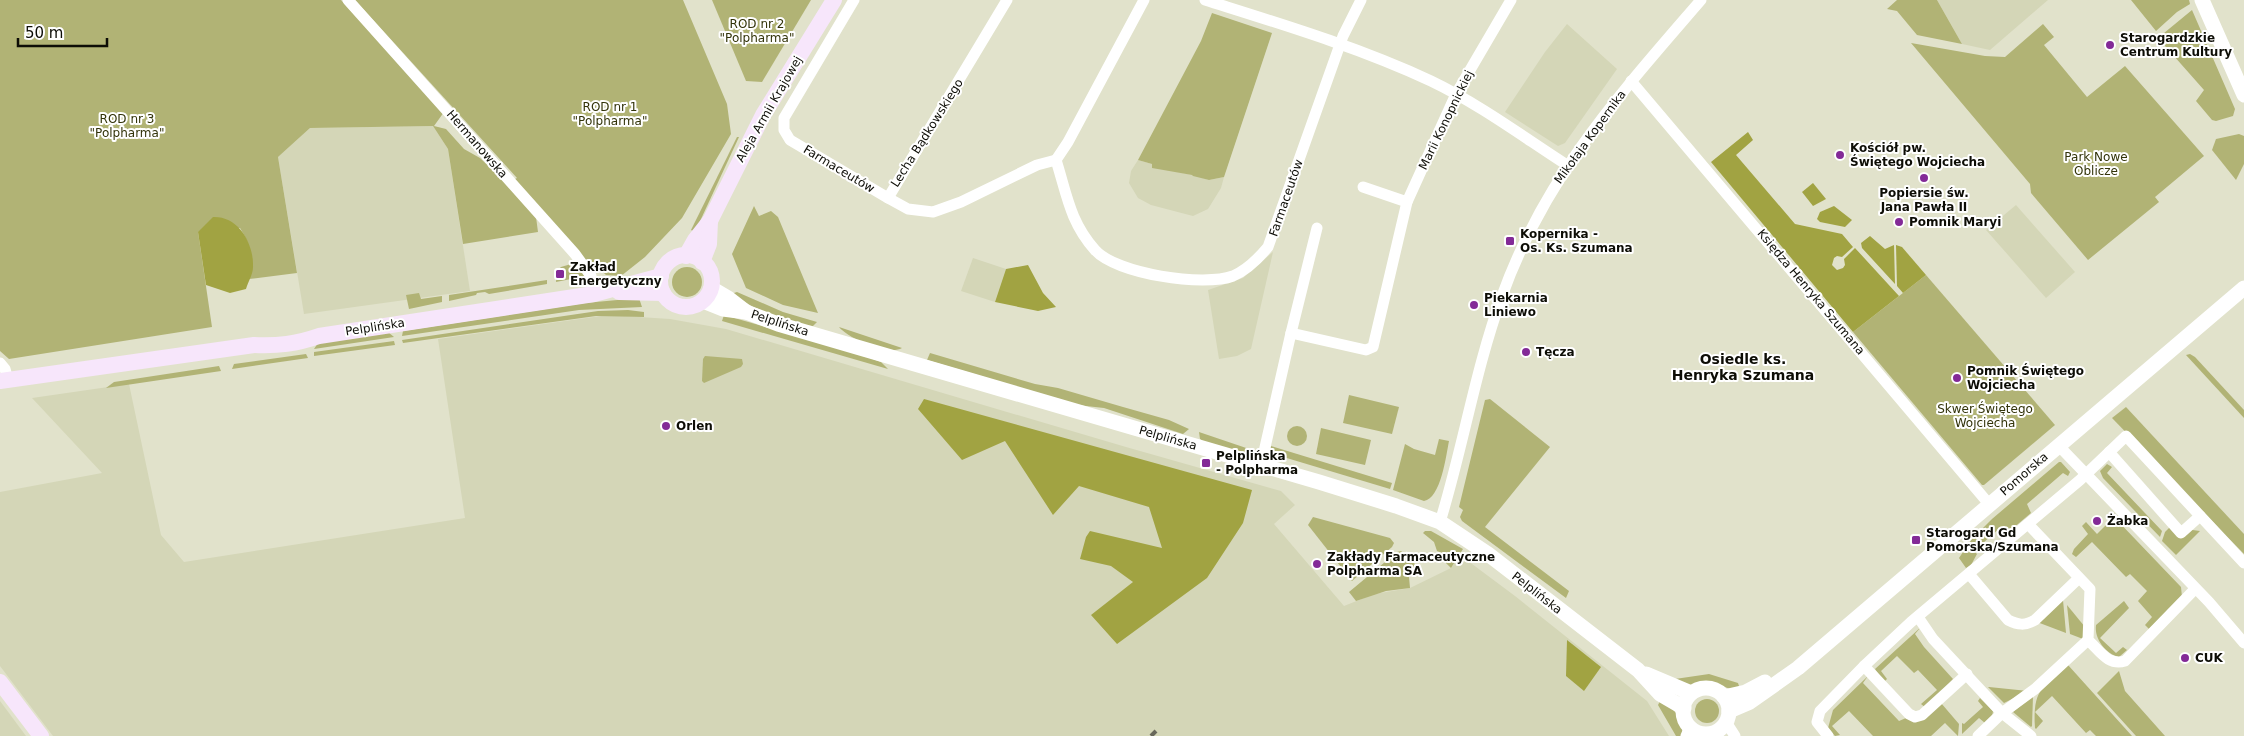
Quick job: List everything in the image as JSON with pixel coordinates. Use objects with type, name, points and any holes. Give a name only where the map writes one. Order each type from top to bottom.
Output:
[{"type":"main road","name":"Aleja Armii Krajowej","points":[[686,256],[695,240],[710,221],[763,115],[834,0]]},
{"type":"main road","name":"Aleja Armii Krajowej","points":[[702,262],[708,244],[710,221]]},
{"type":"main road","points":[[686,256],[702,262],[710,273],[707,294],[690,307],[683,307],[671,302],[663,293],[661,276],[667,264],[673,259],[686,256]]},
{"type":"main road","name":"Pelplińska","points":[[4,381],[254,345],[287,334],[318,336],[602,293],[661,276]]},
{"type":"main road","name":"Pelplińska","points":[[602,293],[663,293]]},
{"type":"main road","points":[[0,682],[41,736]]},
{"type":"street","name":"Hermanowska","points":[[348,0],[575,254],[602,293]]},
{"type":"street","name":"Aleja Armii Krajowej","points":[[790,140],[784,130],[784,118],[854,0]]},
{"type":"street","name":"Lecha Bądkowskiego","points":[[1007,0],[888,198],[908,209],[933,212],[961,202],[1037,165],[1056,160]]},
{"type":"street","points":[[1056,160],[1073,134],[1144,0]]},
{"type":"street","points":[[1205,0],[1340,44],[1431,81],[1498,119],[1567,165]]},
{"type":"street","name":"Farmaceutów","points":[[1056,160],[1068,206],[1076,225],[1096,252],[1106,259],[1124,266],[1189,281],[1217,281],[1235,275],[1258,260],[1268,247],[1274,234],[1307,134],[1346,27],[1361,0]]},
{"type":"street","name":"Marii Konopnickiej","points":[[1291,332],[1366,350],[1373,347],[1407,202],[1456,94],[1511,0]]},
{"type":"street","name":"Mikołaja Kopernika","points":[[1440,522],[1449,496],[1488,337],[1502,295],[1524,242],[1567,165],[1594,127],[1701,0]]},
{"type":"street","points":[[2202,0],[2244,95]]},
{"type":"street","name":"Księdza Henryka Szumana","points":[[1631,81],[1989,504]]},
{"type":"street","name":"Farmaceutów","points":[[790,140],[888,198]]},
{"type":"street","points":[[1363,187],[1407,202]]},
{"type":"street","points":[[1261,465],[1316,228]]},
{"type":"street","name":"Pomorska","points":[[1726,710],[1746,692],[1804,661],[2244,288]]},
{"type":"street","name":"Pelplińska","points":[[707,294],[723,309],[746,312],[778,324],[1261,465],[1396,506],[1440,522],[1488,554],[1638,670],[1660,694],[1684,708]]},
{"type":"street","points":[[0,363],[5,369],[4,381]]},
{"type":"street","points":[[1828,736],[1817,722],[1820,711],[1864,666],[1918,617],[2085,474],[2126,436],[2244,564]]},
{"type":"street","points":[[2058,445],[2244,643]]},
{"type":"street","points":[[2109,452],[2182,533],[2200,516]]},
{"type":"street","points":[[1978,736],[2002,712],[2035,689],[2088,640],[2090,589],[2028,524]]},
{"type":"street","points":[[1969,574],[2008,620],[2026,625],[2035,620],[2079,578]]},
{"type":"street","points":[[2088,640],[2108,660],[2116,663],[2125,660],[2195,589]]},
{"type":"street","points":[[1918,617],[1933,639],[2002,712],[2031,736]]},
{"type":"street","points":[[1864,666],[1909,714],[1916,717],[1922,714],[1967,674]]},
{"type":"street","name":"Pelplińska","points":[[1638,670],[1692,693]]},
{"type":"street","points":[[1726,710],[1702,733],[1686,722],[1684,708],[1692,693],[1708,688],[1717,691],[1726,710],[1735,736]]},
{"type":"shaded area","points":[[1937,0],[2048,0],[1990,50],[1962,44]]},
{"type":"shaded area","points":[[1567,24],[1617,69],[1565,143],[1558,146],[1505,112],[1545,52]]},
{"type":"shaded area","points":[[433,126],[448,149],[470,291],[304,314],[278,157],[310,128]]},
{"type":"shaded area","points":[[1748,132],[1753,140],[1736,155],[1795,224],[1842,234],[1853,247],[1842,257],[1837,256],[1834,258],[1832,265],[1837,270],[1843,268],[1845,265],[1844,259],[1855,248],[1899,296],[1853,332],[1711,162]]},
{"type":"shaded area","points":[[1138,160],[1152,164],[1152,167],[1209,180],[1224,177],[1221,188],[1208,209],[1193,216],[1151,205],[1138,198],[1129,183],[1131,171]]},
{"type":"shaded area","points":[[1813,183],[1826,199],[1813,206],[1802,192]]},
{"type":"shaded area","points":[[2016,205],[2075,272],[2046,298],[1986,230]]},
{"type":"shaded area","points":[[1834,206],[1852,220],[1845,227],[1820,222],[1817,219],[1820,212]]},
{"type":"shaded area","points":[[213,217],[230,221],[237,226],[248,241],[253,258],[253,267],[246,289],[230,293],[206,285],[198,232]]},
{"type":"shaded area","points":[[1870,236],[1885,249],[1894,245],[1895,284],[1862,248],[1861,243]]},
{"type":"shaded area","points":[[1896,245],[1902,247],[1926,275],[1903,293],[1897,286]]},
{"type":"shaded area","points":[[1273,252],[1251,349],[1237,356],[1219,359],[1208,290],[1243,278]]},
{"type":"shaded area","points":[[973,258],[1006,269],[995,302],[961,291]]},
{"type":"shaded area","points":[[1028,265],[1043,293],[1056,307],[1038,311],[995,302],[1006,269]]},
{"type":"shaded area","name":"Zakłady Farmaceutyczne Polpharma SA","points":[[608,315],[670,319],[726,329],[1281,491],[1295,505],[1274,524],[1344,606],[1374,594],[1410,588],[1451,568],[1460,555],[1515,596],[1647,701],[1669,736],[53,736],[0,666],[0,492],[102,473],[32,398],[129,384],[161,535],[184,562],[465,518],[438,339]]},
{"type":"shaded area","points":[[924,399],[1252,490],[1243,523],[1207,578],[1117,644],[1091,615],[1133,582],[1111,566],[1080,559],[1086,537],[1090,531],[1162,548],[1149,507],[1079,486],[1053,515],[1005,441],[962,460],[918,409]]},
{"type":"shaded area","points":[[1567,640],[1601,667],[1584,691],[1566,676]]},
{"type":"shaded area","points":[[0,701],[26,736],[0,736]]},
{"type":"green space","name":"ROD nr 3 \"Polpharma\"","points":[[0,0],[341,0],[444,112],[434,126],[446,129],[464,149],[480,158],[512,189],[536,217],[538,232],[463,244],[448,149],[433,126],[310,128],[278,157],[297,273],[249,279],[252,266],[251,253],[247,240],[240,228],[198,232],[212,327],[9,359],[0,351]]},
{"type":"green space","name":"ROD nr 1 \"Polpharma\"","points":[[355,0],[683,0],[727,104],[731,134],[682,218],[645,257],[621,276],[606,275],[599,268],[594,270],[513,180],[517,178]]},
{"type":"green space","name":"ROD nr 2 \"Polpharma\"","points":[[712,0],[811,0],[762,82],[746,81]]},
{"type":"green space","points":[[1897,0],[1937,0],[1962,44],[1917,35],[1897,11],[1887,9]]},
{"type":"green space","points":[[2131,0],[2189,0],[2190,4],[2177,12],[2156,31]]},
{"type":"green space","points":[[2192,10],[2235,109],[2233,116],[2216,121],[2212,120],[2196,101],[2204,90],[2158,38]]},
{"type":"green space","points":[[1212,13],[1272,33],[1224,177],[1209,180],[1152,168],[1152,164],[1138,160],[1201,41]]},
{"type":"green space","name":"Park Nowe Oblicze","points":[[2043,24],[2054,37],[2044,45],[2087,97],[2125,66],[2204,156],[2155,197],[2159,202],[2088,260],[2031,193],[2030,184],[1911,43],[1985,56],[2005,57]]},
{"type":"green space","points":[[2239,134],[2244,136],[2244,164],[2236,180],[2212,150],[2216,139]]},
{"type":"green space","points":[[737,137],[739,137],[695,232],[691,230]]},
{"type":"green space","points":[[754,206],[759,216],[771,211],[778,217],[818,313],[783,305],[746,288],[732,254]]},
{"type":"green space","points":[[571,264],[577,266],[586,276],[556,282],[557,271],[561,267]]},
{"type":"green space","points":[[687,267],[698,271],[702,282],[698,293],[687,297],[676,293],[672,282],[676,271]]},
{"type":"green space","name":"Skwer Świętego Wojciecha","points":[[1926,275],[2055,425],[1984,485],[1982,485],[1853,332]]},
{"type":"green space","points":[[547,280],[547,284],[489,294],[485,292],[477,293],[476,295],[449,301],[449,295]]},
{"type":"green space","points":[[737,292],[783,312],[817,322],[813,326],[803,325],[772,315],[734,295]]},
{"type":"green space","points":[[419,293],[421,299],[442,296],[442,302],[409,309],[406,295]]},
{"type":"green space","points":[[639,298],[642,307],[579,310],[402,336],[403,331],[585,303]]},
{"type":"green space","points":[[628,310],[644,312],[644,317],[596,316],[403,343],[402,340],[598,311]]},
{"type":"green space","points":[[724,315],[862,355],[881,362],[888,369],[722,321]]},
{"type":"green space","points":[[839,327],[902,348],[888,350],[869,345],[844,332]]},
{"type":"green space","points":[[388,332],[394,337],[314,349],[318,343]]},
{"type":"green space","points":[[394,341],[395,345],[314,356],[314,352]]},
{"type":"green space","points":[[930,353],[1035,384],[1058,388],[1169,420],[1189,429],[1183,434],[1104,408],[1077,405],[927,360]]},
{"type":"green space","points":[[306,354],[308,358],[232,369],[234,364]]},
{"type":"green space","points":[[2190,354],[2195,357],[2244,410],[2244,418],[2186,355]]},
{"type":"green space","points":[[705,356],[742,359],[743,364],[741,367],[704,383],[702,381],[703,359]]},
{"type":"green space","points":[[219,366],[221,371],[106,388],[114,382]]},
{"type":"green space","points":[[1349,395],[1399,407],[1392,434],[1343,423]]},
{"type":"green space","points":[[1490,399],[1550,447],[1485,527],[1569,591],[1566,598],[1462,521],[1460,517],[1463,510],[1459,507],[1485,400]]},
{"type":"green space","points":[[2126,407],[2244,534],[2244,554],[2112,418]]},
{"type":"green space","points":[[1293,426],[1301,426],[1307,432],[1307,440],[1301,446],[1293,446],[1287,440],[1287,432]]},
{"type":"green space","points":[[1321,428],[1371,440],[1365,465],[1316,454]]},
{"type":"green space","points":[[1199,432],[1258,452],[1253,455],[1205,443],[1200,439]]},
{"type":"green space","points":[[1439,439],[1449,441],[1439,485],[1430,498],[1424,501],[1393,490],[1405,444],[1414,449],[1435,455]]},
{"type":"green space","points":[[1271,446],[1392,483],[1390,489],[1270,453]]},
{"type":"green space","points":[[2059,462],[2070,472],[2068,476],[2063,473],[2027,504],[2031,513],[2005,535],[2000,528],[1974,551],[1977,554],[1971,565],[1966,568],[1959,558],[1971,540],[1992,519]]},
{"type":"green space","points":[[2107,464],[2112,467],[2107,473],[2162,531],[2160,537],[2103,478],[2100,471]]},
{"type":"green space","points":[[1313,517],[1390,538],[1394,543],[1392,547],[1352,581],[1308,525]]},
{"type":"green space","points":[[2114,517],[2181,587],[2182,597],[2149,629],[2145,625],[2152,617],[2138,601],[2147,591],[2130,574],[2126,577],[2092,542],[2076,557],[2072,554],[2074,549],[2088,534],[2082,526],[2086,522],[2097,534]]},
{"type":"green space","points":[[2170,527],[2200,531],[2176,555],[2162,541],[2165,532]]},
{"type":"green space","points":[[1431,531],[1463,549],[1451,568],[1444,561],[1447,555],[1437,551],[1434,542],[1423,533]]},
{"type":"green space","points":[[1401,551],[1415,564],[1409,577],[1410,588],[1386,591],[1356,601],[1349,592],[1397,552]]},
{"type":"green space","points":[[2063,600],[2066,633],[2037,622]]},
{"type":"green space","points":[[2124,601],[2129,608],[2100,638],[2116,653],[2123,647],[2127,650],[2119,657],[2110,653],[2102,645],[2097,635],[2096,625]]},
{"type":"green space","points":[[2067,605],[2085,627],[2083,639],[2070,634]]},
{"type":"green space","points":[[1921,627],[1915,634],[1924,647],[1953,679],[1926,708],[1921,704],[1937,690],[1918,670],[1914,673],[1897,656],[1881,671],[1887,679],[1884,682],[1875,669]]},
{"type":"green space","points":[[2068,665],[2132,736],[2096,736],[2090,730],[2086,733],[2052,696],[2035,712],[2037,697],[2045,685]]},
{"type":"green space","points":[[2119,671],[2125,691],[2165,736],[2136,736],[2097,693]]},
{"type":"green space","points":[[1709,674],[1738,683],[1740,689],[1729,689],[1709,682],[1688,687],[1675,679]]},
{"type":"green space","points":[[1868,676],[1863,683],[1899,721],[1941,703],[1959,724],[1958,736],[1945,723],[1931,736],[1873,736],[1849,711],[1832,726],[1840,735],[1835,736],[1828,728],[1833,710]]},
{"type":"green space","points":[[1989,687],[2028,691],[2004,703]]},
{"type":"green space","points":[[2033,696],[2032,726],[2031,727],[2013,712]]},
{"type":"green space","points":[[1980,698],[1993,711],[1992,717],[1985,723],[1979,718],[1962,734],[1962,723],[1964,724],[1983,707],[1978,701]]},
{"type":"green space","points":[[1661,699],[1674,710],[1680,719],[1682,736],[1676,736],[1658,705]]},
{"type":"green space","points":[[1707,699],[1716,702],[1719,711],[1716,720],[1707,723],[1698,720],[1695,711],[1698,702]]},
{"type":"green space","points":[[2035,712],[2043,721],[2035,728]]},
{"type":"railway","points":[[1151,736],[1156,731]]},
{"type":"place","name":"Starogardzkie Centrum Kultury","points":[[2110,45]]},
{"type":"place","name":"Kościół pw. Świętego Wojciecha","points":[[1840,155]]},
{"type":"place","name":"Popiersie św. Jana Pawła II","points":[[1924,178]]},
{"type":"place","name":"Pomnik Maryi","points":[[1899,222]]},
{"type":"place","name":"Kopernika - Os. Ks. Szumana","points":[[1510,241]]},
{"type":"place","name":"Zakład Energetyczny","points":[[560,274]]},
{"type":"place","name":"Piekarnia Liniewo","points":[[1474,305]]},
{"type":"place","name":"Tęcza","points":[[1526,352]]},
{"type":"place","name":"Pomnik Świętego Wojciecha","points":[[1957,378]]},
{"type":"place","name":"Orlen","points":[[666,426]]},
{"type":"place","name":"Pelplińska - Polpharma","points":[[1206,463]]},
{"type":"place","name":"Żabka","points":[[2097,521]]},
{"type":"place","name":"Starogard Gd Pomorska/Szumana","points":[[1916,540]]},
{"type":"place","name":"Zakłady Farmaceutyczne Polpharma SA","points":[[1317,564]]},
{"type":"place","name":"CUK","points":[[2185,658]]},
{"type":"district","name":"Osiedle ks. Henryka Szumana","points":[[1743,368]]}]
